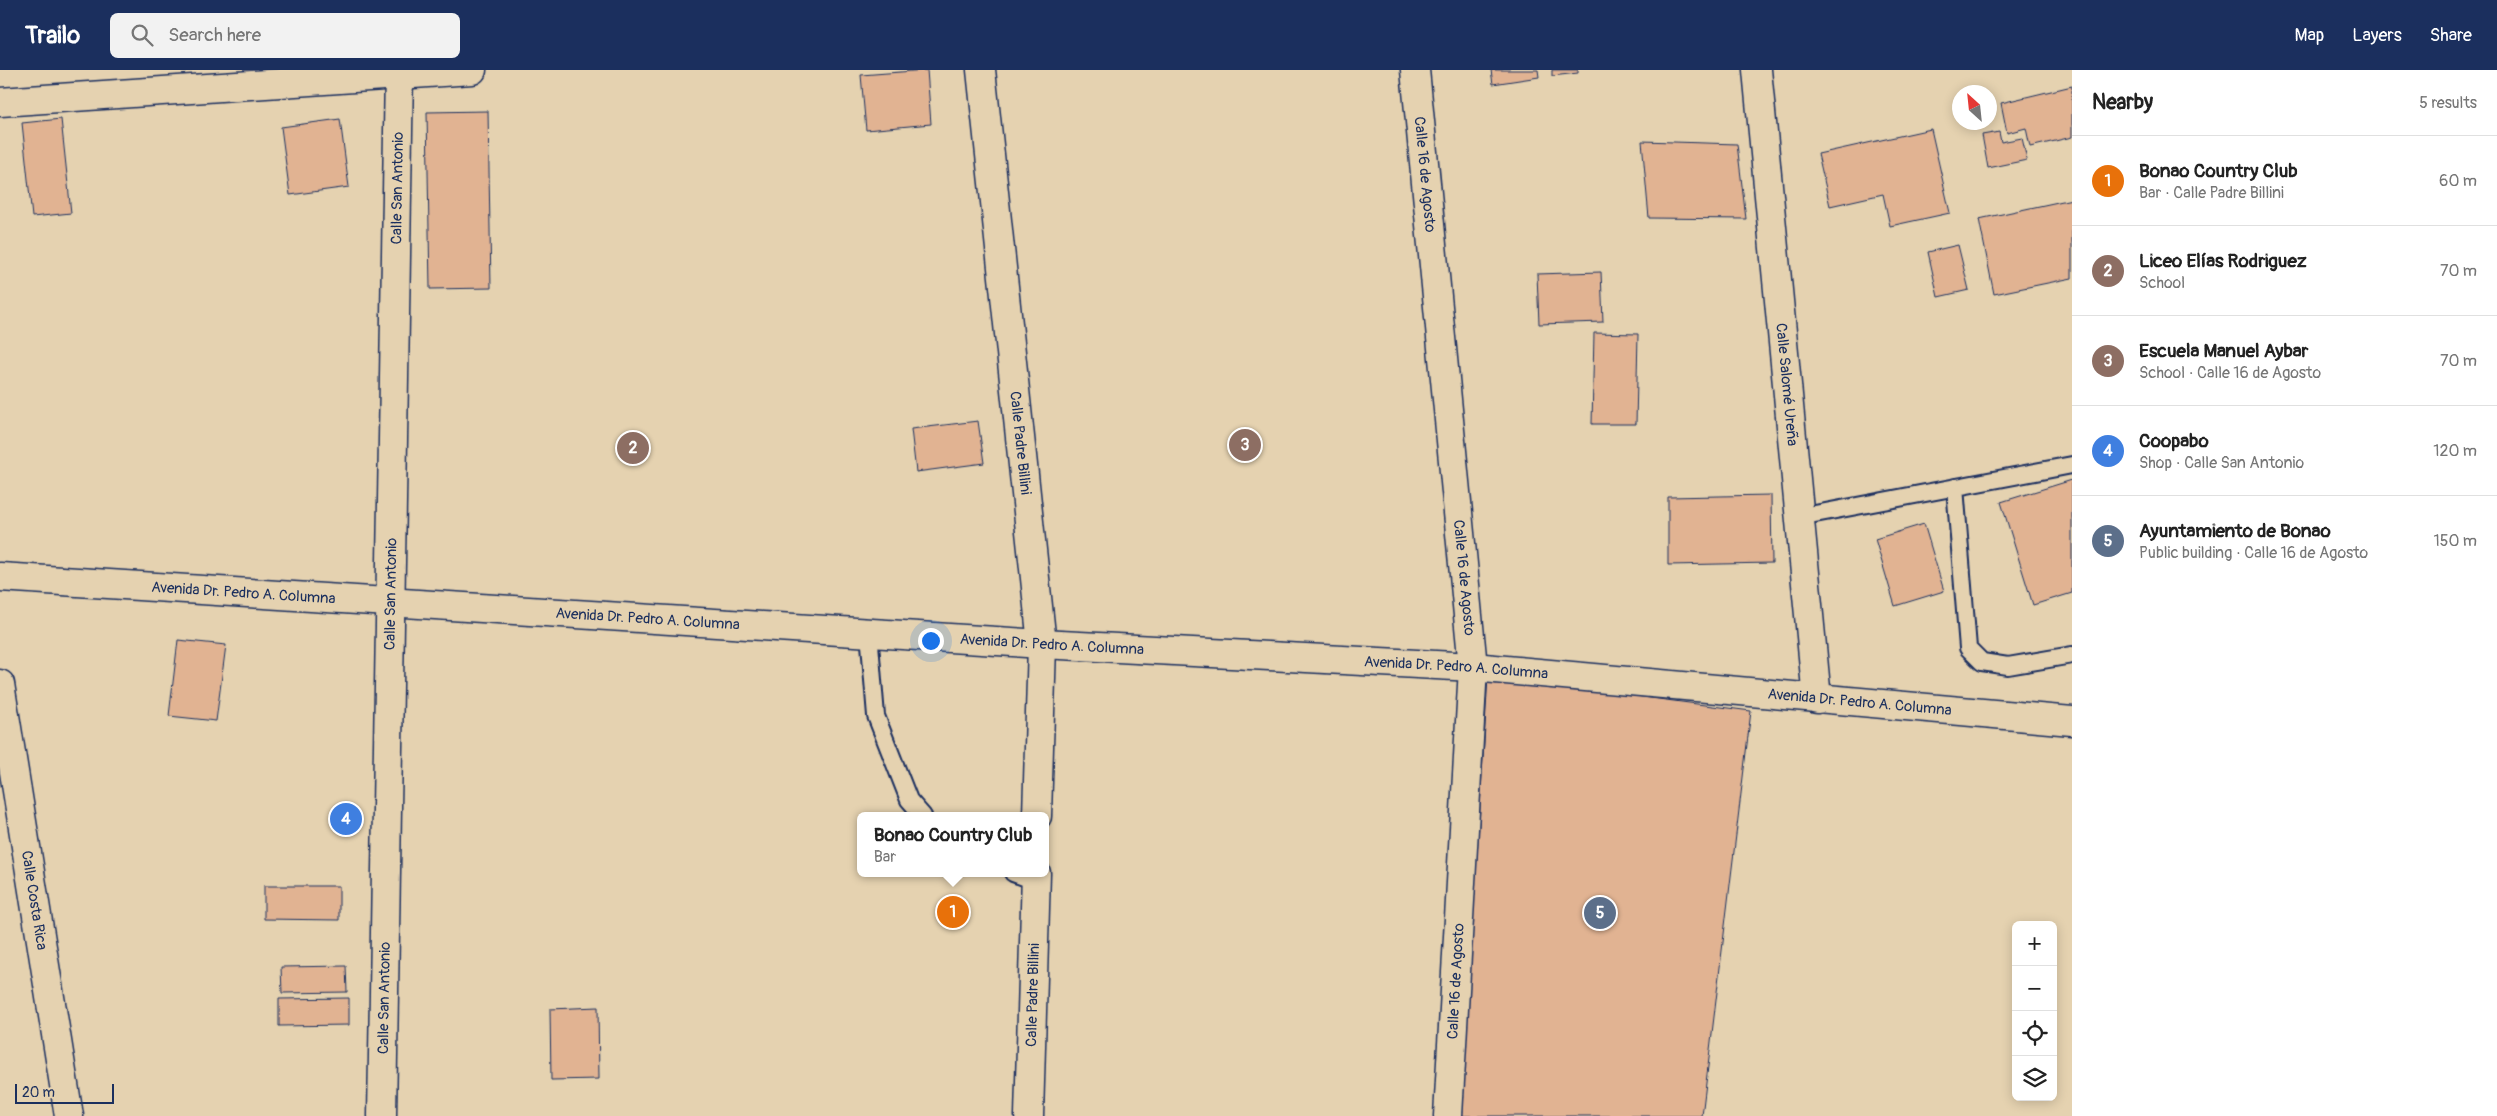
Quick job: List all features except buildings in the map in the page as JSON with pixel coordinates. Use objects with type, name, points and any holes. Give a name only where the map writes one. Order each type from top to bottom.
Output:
[{"type":"street","points":[[0,102],[399,72],[472,70]]},
{"type":"street","name":"Calle Padre Billini","points":[[981,70],[1042,644],[1037,812]]},
{"type":"street","name":"Calle 16 de Agosto","points":[[1415,70],[1473,667],[1448,1116]]},
{"type":"street","name":"Calle Salomé Ureña","points":[[1757,70],[1817,699]]},
{"type":"street","name":"Calle San Antonio","points":[[382,1116],[399,72]]},
{"type":"street","name":"Avenida Dr. Pedro A. Columna","points":[[0,577],[1042,644],[1473,667],[2072,721]]},
{"type":"street","name":"Calle Costa Rica","points":[[0,684],[69,1116]]},
{"type":"street","name":"Calle Padre Billini","points":[[1028,877],[1029,1116]]},
{"type":"lane","points":[[1799,517],[2072,465]]},
{"type":"lane","points":[[1956,487],[1968,648],[1982,662],[2008,666],[2072,655]]},
{"type":"lane","points":[[869,632],[876,716],[909,800],[920,812]]},
{"type":"place","name":"Escuela Manuel Aybar","points":[[1245,445]]},
{"type":"place","name":"Liceo Elías Rodriguez","points":[[633,448]]},
{"type":"place","name":"Coopabo","points":[[346,819]]},
{"type":"place","name":"Bonao Country Club","points":[[953,912]]},
{"type":"place","name":"Ayuntamiento de Bonao","points":[[1600,913]]}]
